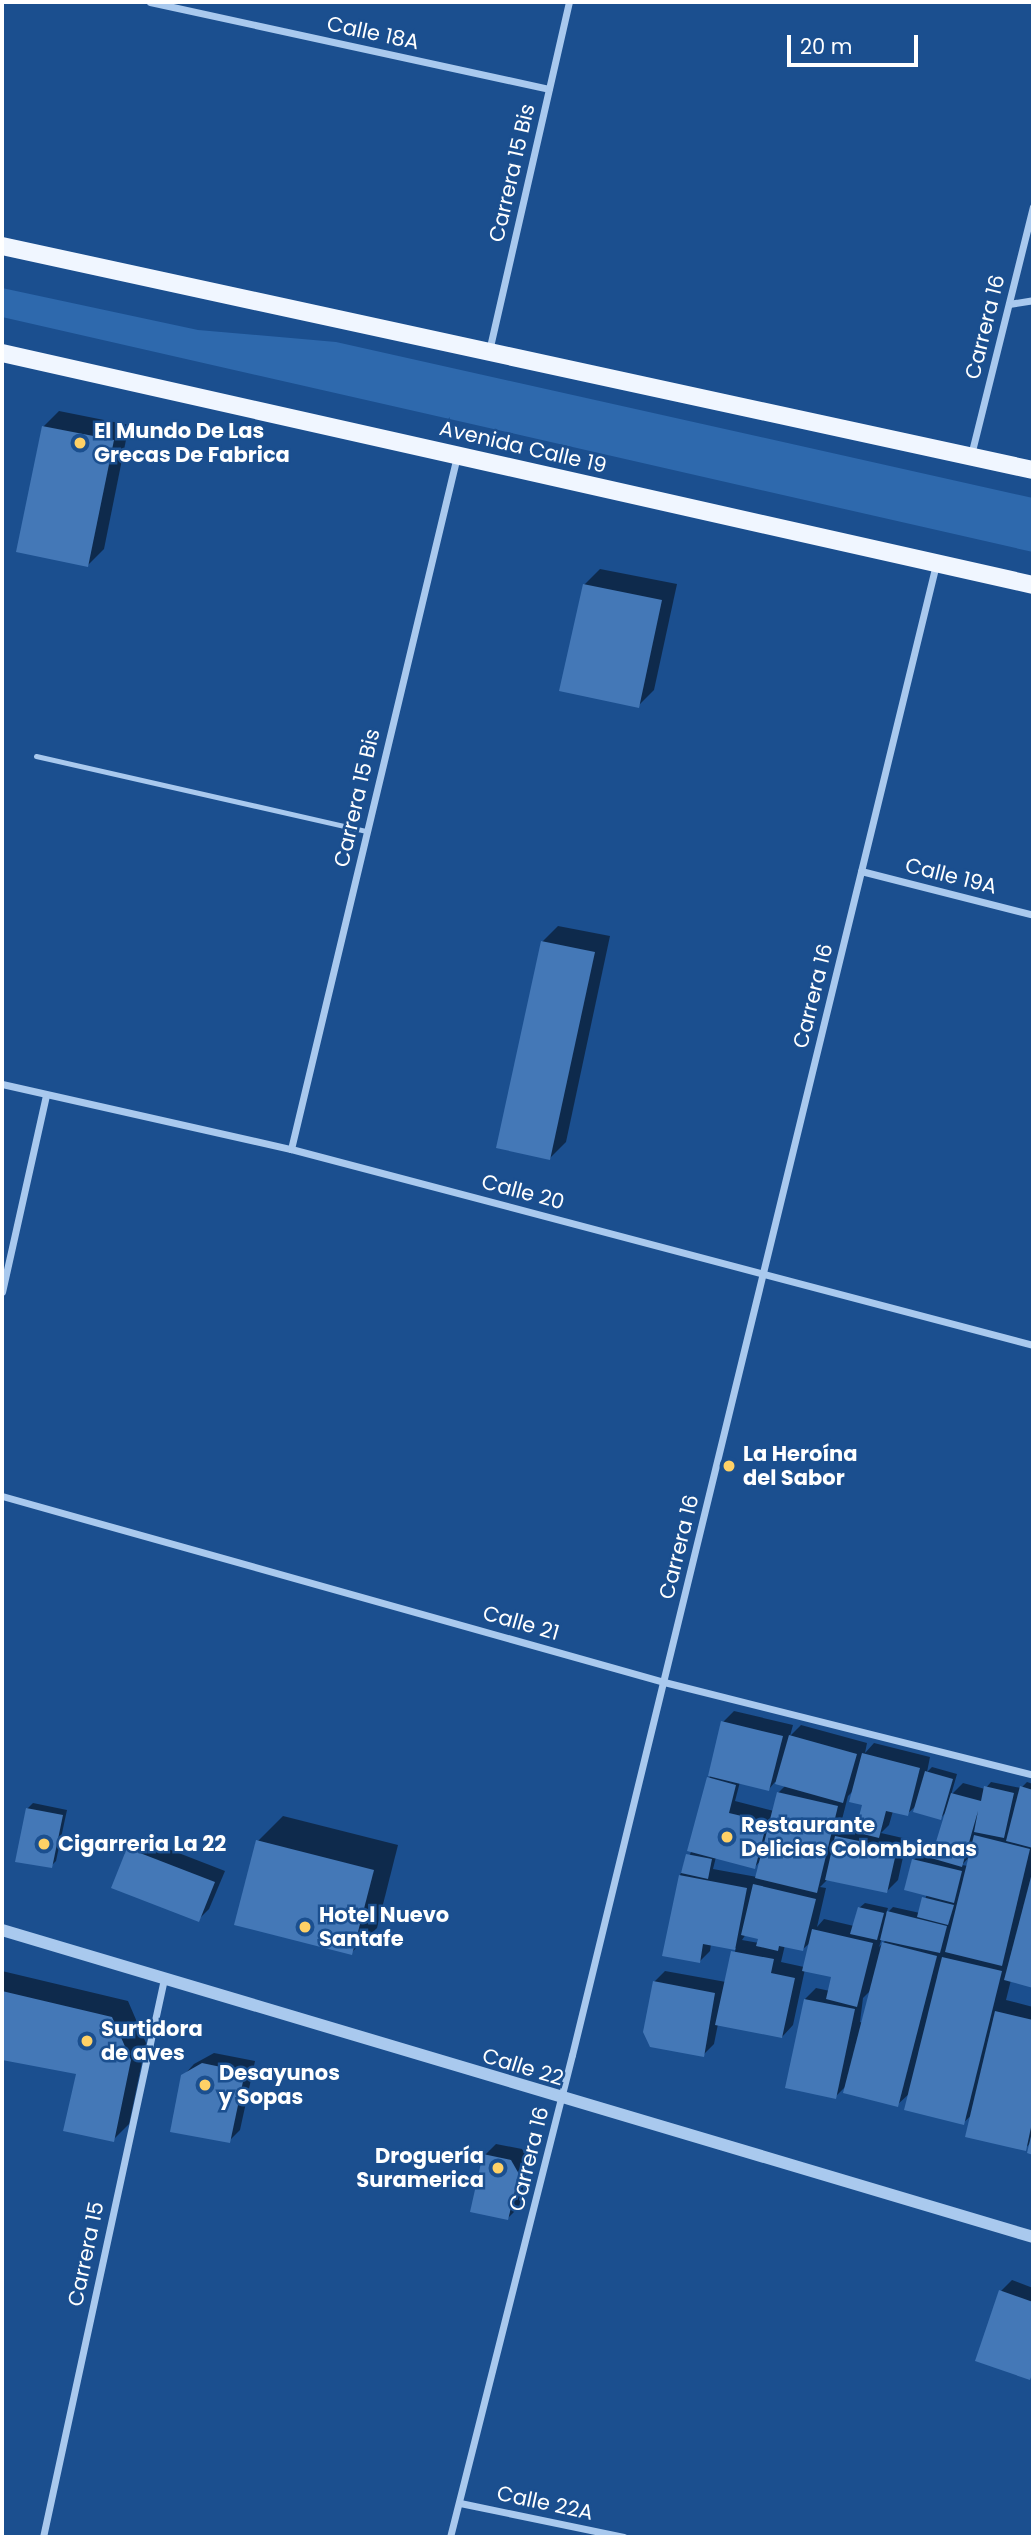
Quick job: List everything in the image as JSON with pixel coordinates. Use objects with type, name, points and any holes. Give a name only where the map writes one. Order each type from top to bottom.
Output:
[{"type":"main road","points":[[2,246],[1033,470]]},
{"type":"main road","name":"Avenida Calle 19","points":[[2,353],[1033,585]]},
{"type":"street","name":"Calle 18A","points":[[150,2],[549,89]]},
{"type":"street","name":"Carrera 15 Bis","points":[[489,351],[569,2]]},
{"type":"street","name":"Carrera 16","points":[[971,456],[1033,207]]},
{"type":"street","points":[[1009,304],[1033,300]]},
{"type":"street","name":"Carrera 15 Bis","points":[[291,1149],[457,456]]},
{"type":"street","name":"Carrera 16","points":[[450,2537],[562,2099],[936,564]]},
{"type":"street","name":"Calle 19A","points":[[861,872],[1033,915]]},
{"type":"street","name":"Calle 20","points":[[2,1084],[291,1149],[1033,1345]]},
{"type":"street","points":[[2,1292],[46,1095]]},
{"type":"street","name":"Calle 21","points":[[2,1496],[664,1682],[1033,1775]]},
{"type":"street","name":"Calle 22","points":[[2,1930],[562,2099],[1033,2236]]},
{"type":"street","name":"Carrera 15","points":[[43,2537],[164,1979]]},
{"type":"street","name":"Calle 22A","points":[[460,2502],[624,2537]]},
{"type":"lane","points":[[36,756],[367,831]]},
{"type":"shaded area","points":[[2,288],[198,330],[336,342],[1033,498],[1033,552],[2,317]]},
{"type":"building","points":[[42,426],[114,440],[88,567],[16,552]]},
{"type":"building","points":[[583,584],[662,600],[639,708],[559,691]]},
{"type":"building","points":[[541,941],[595,952],[550,1160],[496,1148]]},
{"type":"building","points":[[721,1721],[783,1736],[769,1791],[708,1776]]},
{"type":"building","points":[[789,1735],[857,1754],[843,1803],[775,1784]]},
{"type":"building","points":[[862,1753],[920,1768],[908,1816],[886,1811],[879,1838],[855,1832],[862,1805],[849,1802]]},
{"type":"building","points":[[925,1771],[953,1779],[941,1820],[913,1812]]},
{"type":"building","name":"Restaurante Delicias Colombianas","points":[[707,1777],[736,1785],[729,1813],[767,1822],[755,1869],[687,1851]]},
{"type":"building","points":[[984,1786],[1014,1793],[1004,1838],[974,1832],[978,1811],[962,1867],[931,1858],[951,1793],[981,1801]]},
{"type":"building","points":[[1020,1786],[1033,1790],[1033,1848],[1006,1841]]},
{"type":"building","points":[[777,1792],[838,1806],[817,1893],[755,1878]]},
{"type":"building","points":[[26,1808],[63,1815],[52,1868],[15,1862]]},
{"type":"building","points":[[974,1835],[1030,1849],[1002,1966],[945,1952]]},
{"type":"building","points":[[835,1836],[897,1849],[887,1893],[825,1880]]},
{"type":"building","points":[[256,1840],[374,1870],[352,1955],[234,1925]]},
{"type":"building","points":[[127,1848],[215,1882],[199,1922],[111,1888]]},
{"type":"building","points":[[686,1854],[712,1859],[708,1879],[681,1873]]},
{"type":"building","points":[[912,1859],[962,1871],[954,1903],[904,1890]]},
{"type":"building","points":[[1033,1873],[1033,1988],[1004,1980]]},
{"type":"building","points":[[679,1875],[747,1888],[735,1950],[703,1944],[700,1963],[662,1956]]},
{"type":"building","points":[[753,1884],[816,1899],[803,1951],[779,1946],[778,1951],[756,1946],[758,1939],[741,1935]]},
{"type":"building","points":[[922,1897],[954,1905],[948,1925],[917,1917]]},
{"type":"building","points":[[858,1907],[884,1913],[877,1940],[850,1934]]},
{"type":"building","points":[[887,1911],[947,1926],[940,1953],[880,1940]]},
{"type":"building","points":[[812,1929],[873,1943],[857,2007],[826,1999],[831,1977],[802,1971]]},
{"type":"building","points":[[882,1942],[937,1956],[898,2107],[843,2093]]},
{"type":"building","points":[[731,1951],[774,1959],[771,1973],[795,1978],[782,2038],[715,2025]]},
{"type":"building","points":[[942,1957],[1002,1971],[964,2125],[904,2110]]},
{"type":"building","points":[[653,1981],[715,1993],[704,2057],[650,2047],[643,2032]]},
{"type":"building","points":[[2,1991],[112,2017],[131,2060],[114,2142],[63,2131],[76,2074],[2,2060]]},
{"type":"building","points":[[804,1999],[855,2009],[836,2099],[785,2088]]},
{"type":"building","points":[[995,2011],[1033,2020],[1033,2118],[1026,2151],[965,2137]]},
{"type":"building","points":[[202,2063],[245,2072],[230,2143],[170,2132],[181,2075]]},
{"type":"building","points":[[1033,2132],[1033,2155],[1027,2153]]},
{"type":"building","points":[[483,2154],[511,2160],[519,2174],[508,2220],[470,2212]]},
{"type":"building","points":[[999,2290],[1033,2302],[1033,2372],[1030,2380],[975,2361]]},
{"type":"place","name":"El Mundo De Las Grecas De Fabrica","points":[[80,443]]},
{"type":"place","name":"La Heroína del Sabor","points":[[729,1466]]},
{"type":"place","name":"Restaurante Delicias Colombianas","points":[[727,1837]]},
{"type":"place","name":"Cigarreria La 22","points":[[44,1844]]},
{"type":"place","name":"Hotel Nuevo Santafe","points":[[305,1927]]},
{"type":"place","name":"Surtidora de aves","points":[[87,2041]]},
{"type":"place","name":"Desayunos y Sopas","points":[[205,2085]]},
{"type":"place","name":"Droguería Suramerica","points":[[498,2168]]}]
